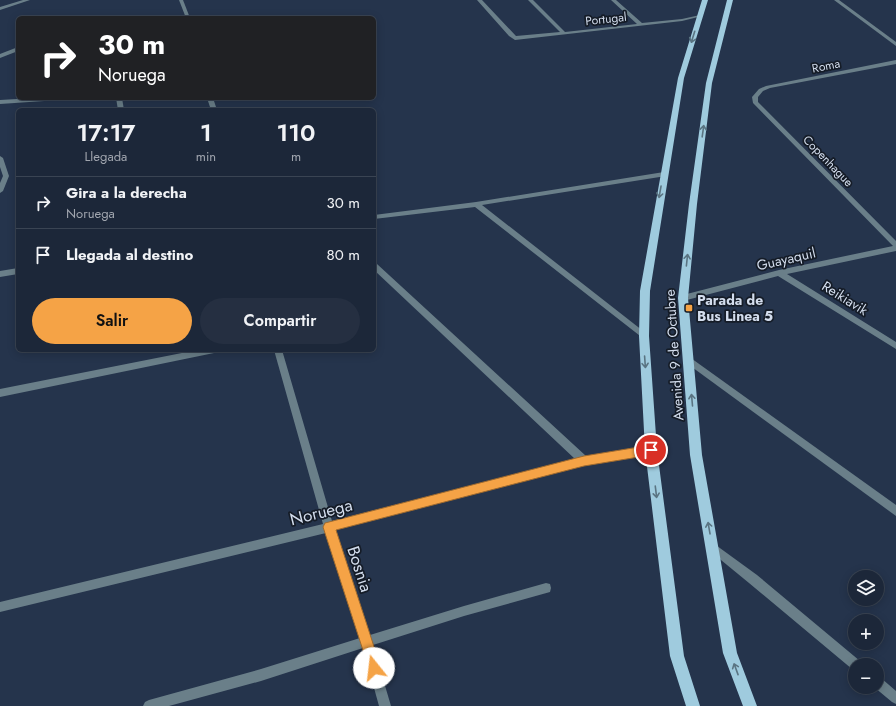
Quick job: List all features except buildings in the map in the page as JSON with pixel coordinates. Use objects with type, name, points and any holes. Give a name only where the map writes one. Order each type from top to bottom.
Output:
[{"type":"main road","name":"Avenida 9 de Octubre","points":[[693,706],[677,656],[651,450],[644,336],[645,291],[681,78],[705,0]]},
{"type":"main road","name":"Avenida 9 de Octubre","points":[[730,0],[709,83],[693,204],[683,298],[696,455],[730,653],[750,706]]},
{"type":"street","points":[[0,9],[28,0]]},
{"type":"street","points":[[181,0],[187,16]]},
{"type":"street","name":"Portugal","points":[[479,0],[515,38],[641,25],[682,20],[700,16]]},
{"type":"street","points":[[530,0],[564,33]]},
{"type":"street","points":[[613,0],[641,25]]},
{"type":"street","points":[[836,0],[896,44]]},
{"type":"street","points":[[0,56],[16,50]]},
{"type":"street","name":"Roma","points":[[761,90],[896,62]]},
{"type":"street","name":"Copenhague","points":[[761,90],[755,97],[755,102],[896,246]]},
{"type":"street","points":[[0,102],[30,100]]},
{"type":"street","points":[[0,158],[6,176],[0,192]]},
{"type":"street","points":[[376,217],[476,204],[664,174]]},
{"type":"street","points":[[476,204],[644,336]]},
{"type":"street","name":"Guayaquil","points":[[683,298],[780,273],[896,246]]},
{"type":"street","points":[[376,268],[584,461]]},
{"type":"street","points":[[0,274],[16,271]]},
{"type":"street","name":"Reikiavik","points":[[780,273],[896,346]]},
{"type":"street","points":[[0,393],[204,352]]},
{"type":"street","name":"Bosnia","points":[[279,352],[329,527],[367,642],[385,706]]},
{"type":"street","points":[[688,360],[896,511]]},
{"type":"street","name":"Noruega","points":[[0,607],[329,527],[584,461],[651,450]]},
{"type":"street","points":[[713,548],[753,579],[848,658]]},
{"type":"street","points":[[149,706],[261,675],[464,611],[546,588]]},
{"type":"street","points":[[884,688],[896,698]]},
{"type":"place","name":"Parada de Bus Linea 5","points":[[689,308]]},
{"type":"route","points":[[374,668],[367,642],[329,527],[584,461],[651,450]]}]
